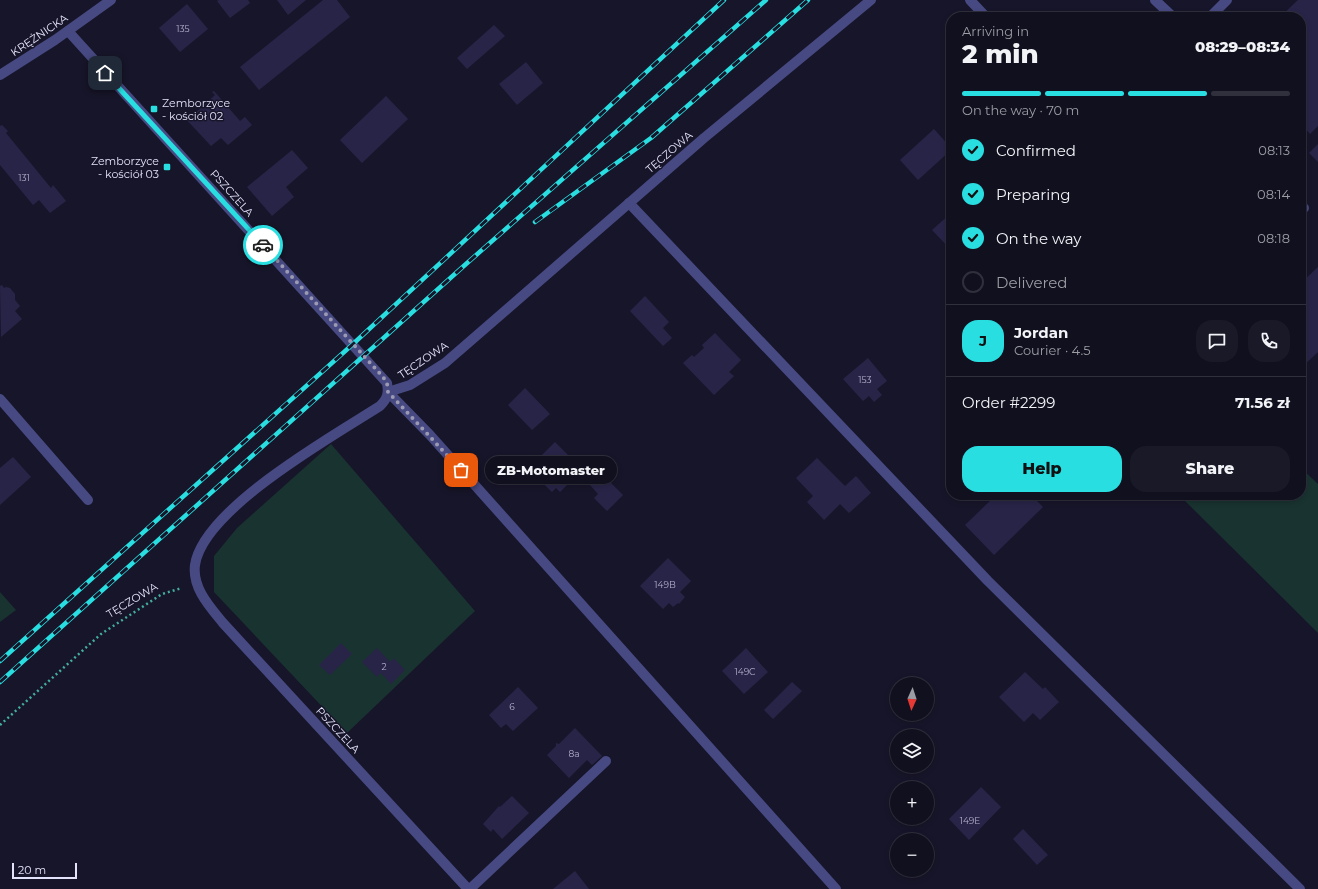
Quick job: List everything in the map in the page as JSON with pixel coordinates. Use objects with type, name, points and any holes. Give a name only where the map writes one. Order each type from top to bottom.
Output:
[{"type":"street","name":"KRĘŻNICKA","points":[[0,75],[68,31],[111,0]]},
{"type":"street","name":"TĘCZOWA","points":[[388,392],[410,385],[444,363],[704,138],[871,0]]},
{"type":"street","points":[[970,0],[981,12]]},
{"type":"street","points":[[1155,0],[1168,12]]},
{"type":"street","points":[[1215,12],[1227,0]]},
{"type":"street","name":"PSZCZELA","points":[[68,31],[364,356],[387,383],[388,392],[430,435],[836,889]]},
{"type":"street","points":[[629,203],[988,581],[1300,889]]},
{"type":"street","points":[[197,584],[195,566],[199,552],[211,531],[242,500],[296,458],[380,406],[386,400],[388,392]]},
{"type":"street","points":[[0,399],[88,500]]},
{"type":"street","name":"PSZCZELA","points":[[197,584],[204,599],[223,623],[469,889]]},
{"type":"street","points":[[469,889],[606,761]]},
{"type":"path","name":"TĘCZOWA","points":[[0,725],[101,634],[162,594],[197,584]]},
{"type":"green space","points":[[331,444],[475,611],[347,733],[214,592],[214,556],[237,528]]},
{"type":"green space","points":[[1306,473],[1318,484],[1318,633],[1184,500],[1306,500]]},
{"type":"green space","points":[[0,592],[16,610],[0,622]]},
{"type":"building","points":[[248,0],[250,3],[230,18],[217,1]]},
{"type":"building","points":[[277,0],[306,0],[288,15]]},
{"type":"building","points":[[323,0],[337,0],[350,17],[259,90],[240,67]]},
{"type":"building","points":[[1298,0],[1318,0],[1318,126],[1310,134],[1306,129],[1306,12],[1285,12]]},
{"type":"building","points":[[187,4],[208,29],[180,52],[159,28]]},
{"type":"building","points":[[494,25],[505,36],[467,69],[457,58]]},
{"type":"building","points":[[526,62],[543,83],[517,105],[499,84]]},
{"type":"building","points":[[214,91],[240,121],[245,117],[252,125],[228,145],[221,138],[211,146],[184,117],[185,116],[188,120],[215,95],[212,92]]},
{"type":"building","points":[[386,96],[408,119],[362,163],[340,140]]},
{"type":"building","points":[[2,125],[8,131],[6,133],[51,188],[53,185],[66,201],[50,213],[39,200],[33,205],[0,165],[0,126]]},
{"type":"building","points":[[934,129],[946,142],[946,155],[918,180],[900,160]]},
{"type":"building","points":[[1318,144],[1318,162],[1309,153]]},
{"type":"building","points":[[292,150],[308,168],[286,187],[294,197],[272,216],[247,187]]},
{"type":"building","points":[[946,217],[946,245],[932,230]]},
{"type":"building","points":[[1318,267],[1318,352],[1306,363],[1306,278]]},
{"type":"building","points":[[2,285],[4,288],[10,288],[15,294],[15,300],[20,306],[15,311],[22,319],[1,337],[0,286]]},
{"type":"building","points":[[645,296],[669,322],[663,328],[672,338],[663,346],[630,311]]},
{"type":"building","points":[[715,333],[741,360],[729,372],[734,376],[714,395],[683,363],[692,355],[694,357],[704,348],[702,345]]},
{"type":"building","points":[[868,358],[887,381],[877,389],[882,395],[874,402],[869,396],[863,401],[843,379]]},
{"type":"building","points":[[525,388],[550,414],[532,430],[508,405]]},
{"type":"building","points":[[555,442],[578,465],[566,477],[571,481],[560,492],[556,488],[552,492],[528,469]]},
{"type":"building","points":[[13,457],[31,477],[0,505],[0,468]]},
{"type":"building","points":[[817,458],[845,486],[856,476],[871,493],[849,513],[840,504],[824,520],[807,502],[813,496],[796,478]]},
{"type":"building","points":[[602,474],[623,495],[607,511],[594,498],[598,494],[590,485]]},
{"type":"building","points":[[991,500],[1036,500],[1043,507],[994,555],[965,525]]},
{"type":"building","points":[[668,558],[691,581],[680,592],[685,597],[679,604],[678,603],[673,607],[669,603],[663,609],[640,586]]},
{"type":"building","points":[[341,643],[352,654],[330,675],[319,665]]},
{"type":"building","points":[[377,648],[390,662],[394,658],[405,670],[391,684],[381,673],[377,677],[362,662]]},
{"type":"building","points":[[746,648],[768,672],[744,694],[722,671]]},
{"type":"building","points":[[1025,672],[1043,689],[1045,687],[1059,702],[1040,720],[1033,713],[1024,722],[999,697]]},
{"type":"building","points":[[792,682],[802,691],[773,719],[764,710]]},
{"type":"building","points":[[518,687],[538,708],[513,731],[506,724],[501,728],[489,715]]},
{"type":"building","points":[[575,728],[602,756],[592,765],[587,760],[569,778],[547,755],[556,746],[556,743],[559,744]]},
{"type":"building","points":[[981,787],[1001,807],[969,840],[949,819]]},
{"type":"building","points":[[512,796],[529,813],[502,839],[493,829],[491,832],[483,824],[499,806],[500,807]]},
{"type":"building","points":[[1023,829],[1048,855],[1037,865],[1013,839]]},
{"type":"building","points":[[575,871],[589,889],[553,889]]},
{"type":"railway","points":[[0,661],[353,344],[724,0]]},
{"type":"railway","points":[[0,682],[466,264],[766,0]]},
{"type":"railway","points":[[535,222],[651,138],[808,0]]},
{"type":"way so far","points":[[263,245],[383,377],[387,383],[388,392],[430,435],[461,470]]},
{"type":"place","name":"Zemborzyce - kościół 02","points":[[154,109]]},
{"type":"place","name":"Zemborzyce - kościół 03","points":[[167,167]]},
{"type":"place","name":"ZB-Motomaster","points":[[461,470]]},
{"type":"route","points":[[105,73],[263,245]]}]
